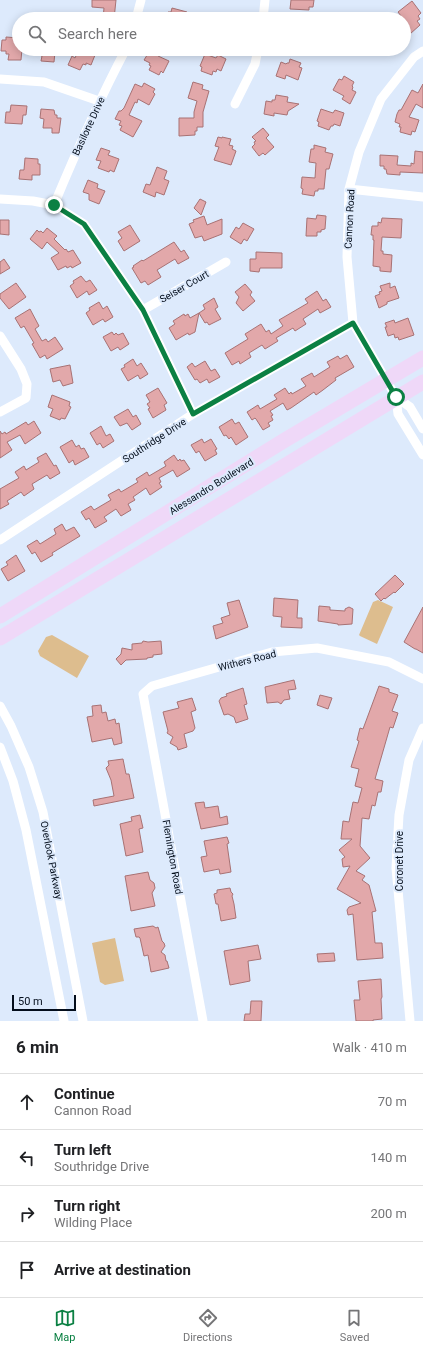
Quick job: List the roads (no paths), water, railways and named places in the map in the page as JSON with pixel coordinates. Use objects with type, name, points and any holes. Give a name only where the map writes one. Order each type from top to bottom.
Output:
[{"type":"main road","name":"Alessandro Boulevard","points":[[0,616],[423,358]]},
{"type":"main road","name":"Alessandro Boulevard","points":[[0,638],[423,382]]},
{"type":"street","points":[[138,12],[141,0]]},
{"type":"street","points":[[264,12],[265,0]]},
{"type":"street","name":"Cannon Road","points":[[423,51],[414,57],[381,99],[359,152],[349,189],[348,257],[353,323],[396,397],[410,406],[423,429]]},
{"type":"street","name":"Basilone Drive","points":[[54,205],[99,100],[122,56]]},
{"type":"street","points":[[235,104],[255,64],[257,56]]},
{"type":"street","points":[[0,79],[44,82],[99,100]]},
{"type":"street","points":[[349,189],[423,197]]},
{"type":"street","points":[[0,199],[33,201],[54,205],[84,224],[143,310],[193,414]]},
{"type":"street","name":"Seiser Court","points":[[143,310],[226,262]]},
{"type":"street","name":"Southridge Drive","points":[[0,540],[193,414],[353,323]]},
{"type":"street","points":[[0,336],[21,369],[27,384],[26,398],[0,412]]},
{"type":"street","name":"Cannon Road","points":[[396,397],[398,414],[423,455]]},
{"type":"street","name":"Withers Road","points":[[143,694],[152,686],[264,654],[317,648],[388,662],[423,678]]},
{"type":"street","name":"Flemington Road","points":[[143,694],[203,1021]]},
{"type":"street","name":"Overlook Parkway","points":[[0,706],[11,726],[29,766],[43,812],[83,1021]]},
{"type":"street","name":"Coronet Drive","points":[[410,1021],[396,868],[399,815],[409,760],[423,728]]},
{"type":"street","name":"Overlook Parkway","points":[[0,747],[13,781],[20,806],[64,1021]]}]
